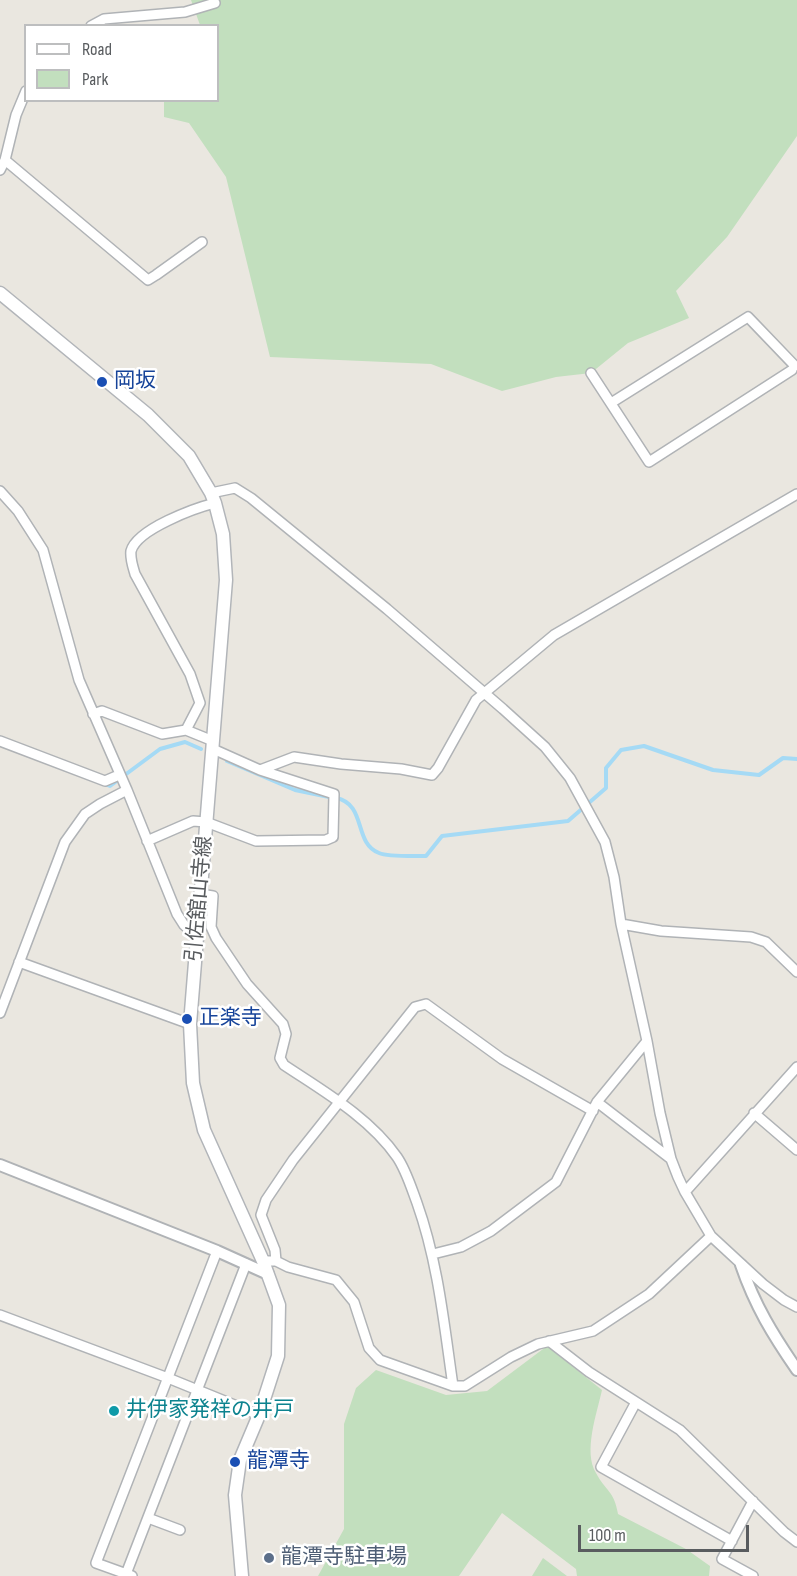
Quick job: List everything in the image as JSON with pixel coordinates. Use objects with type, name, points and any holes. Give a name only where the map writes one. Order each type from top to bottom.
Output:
[{"type":"main road","name":"引佐舘山寺線","points":[[0,293],[148,415],[189,456],[213,498],[223,534],[226,580],[190,1024],[193,1083],[204,1130],[263,1261],[279,1305],[278,1356],[240,1460],[235,1495],[242,1576]]},
{"type":"street","points":[[183,0],[185,12]]},
{"type":"street","points":[[95,24],[104,20],[185,12],[214,3]]},
{"type":"street","points":[[0,170],[24,96]]},
{"type":"street","points":[[5,160],[148,279],[202,242]]},
{"type":"street","points":[[591,373],[649,462],[795,369],[748,317],[611,403]]},
{"type":"street","points":[[186,730],[200,703],[190,674],[135,574],[131,560],[132,549],[143,536],[154,529],[235,488],[251,498],[387,609],[545,747],[570,778],[605,842],[614,877],[621,924],[647,1041],[660,1113],[671,1159],[685,1192],[711,1236],[777,1295],[797,1307]]},
{"type":"street","points":[[0,491],[22,516],[43,550],[79,680],[177,914],[184,925],[197,936]]},
{"type":"street","points":[[260,770],[294,757],[401,769],[432,775],[438,768],[470,707],[554,635],[797,494]]},
{"type":"street","points":[[93,714],[102,711],[162,734],[186,730],[260,770],[334,794],[333,837],[326,840],[256,841],[206,822],[193,822],[147,842]]},
{"type":"street","points":[[0,741],[105,781],[119,775]]},
{"type":"street","points":[[0,1013],[65,842],[85,814],[127,790]]},
{"type":"street","points":[[200,894],[213,896],[211,927],[216,938],[247,984],[283,1024],[286,1034],[280,1058],[284,1065],[339,1102],[379,1136],[397,1157],[409,1180],[433,1254],[453,1386]]},
{"type":"street","points":[[621,924],[661,931],[751,937],[766,942],[796,969]]},
{"type":"street","points":[[20,962],[190,1024]]},
{"type":"street","points":[[276,1261],[275,1250],[261,1215],[266,1200],[293,1160],[416,1007],[426,1004],[502,1059],[595,1107],[671,1159]]},
{"type":"street","points":[[433,1254],[461,1247],[491,1231],[556,1182],[595,1107],[647,1041]]},
{"type":"street","points":[[685,1192],[797,1067]]},
{"type":"street","points":[[754,1113],[797,1150]]},
{"type":"street","points":[[0,1165],[217,1251],[268,1274]]},
{"type":"street","points":[[263,1261],[276,1261],[288,1267],[336,1280],[354,1302],[369,1347],[380,1360],[453,1386],[465,1386],[511,1357],[538,1344],[593,1331],[649,1294],[711,1236]]},
{"type":"street","points":[[217,1251],[96,1563],[129,1575],[148,1518],[246,1264]]},
{"type":"street","points":[[741,1265],[749,1288],[768,1327],[797,1370]]},
{"type":"street","points":[[0,1315],[258,1414]]},
{"type":"street","points":[[549,1341],[589,1372],[680,1430],[797,1542]]},
{"type":"street","points":[[636,1402],[602,1467],[732,1541]]},
{"type":"street","points":[[753,1501],[722,1559],[753,1576]]},
{"type":"street","points":[[148,1518],[180,1530]]},
{"type":"green space","points":[[191,0],[797,0],[797,136],[727,237],[676,291],[689,318],[628,343],[591,373],[556,377],[502,391],[431,364],[270,357],[226,177],[189,123],[164,117],[164,102],[219,102],[219,24],[200,24]]},
{"type":"green space","points":[[547,1346],[602,1390],[592,1432],[592,1464],[612,1495],[618,1514],[686,1549],[710,1566],[709,1576],[577,1576],[576,1569],[502,1513],[459,1576],[318,1576],[344,1529],[344,1424],[356,1388],[376,1370],[446,1395],[487,1391]]},
{"type":"green space","points":[[543,1558],[567,1576],[532,1576]]},
{"type":"waterway","points":[[105,784],[110,786],[160,749],[185,742],[201,749]]},
{"type":"waterway","points":[[336,798],[346,802],[352,808],[371,848],[389,855],[426,856],[442,836],[568,821],[606,788],[606,768],[621,750],[644,746],[713,770],[759,775],[783,758],[797,759]]},
{"type":"waterway","points":[[227,761],[295,790],[329,797]]},
{"type":"place","name":"岡坂","points":[[102,382]]},
{"type":"place","name":"正楽寺","points":[[187,1019]]},
{"type":"place","name":"井伊家発祥の井戸","points":[[114,1411]]},
{"type":"place","name":"龍潭寺","points":[[235,1462]]},
{"type":"place","name":"龍潭寺駐車場","points":[[269,1558]]}]
